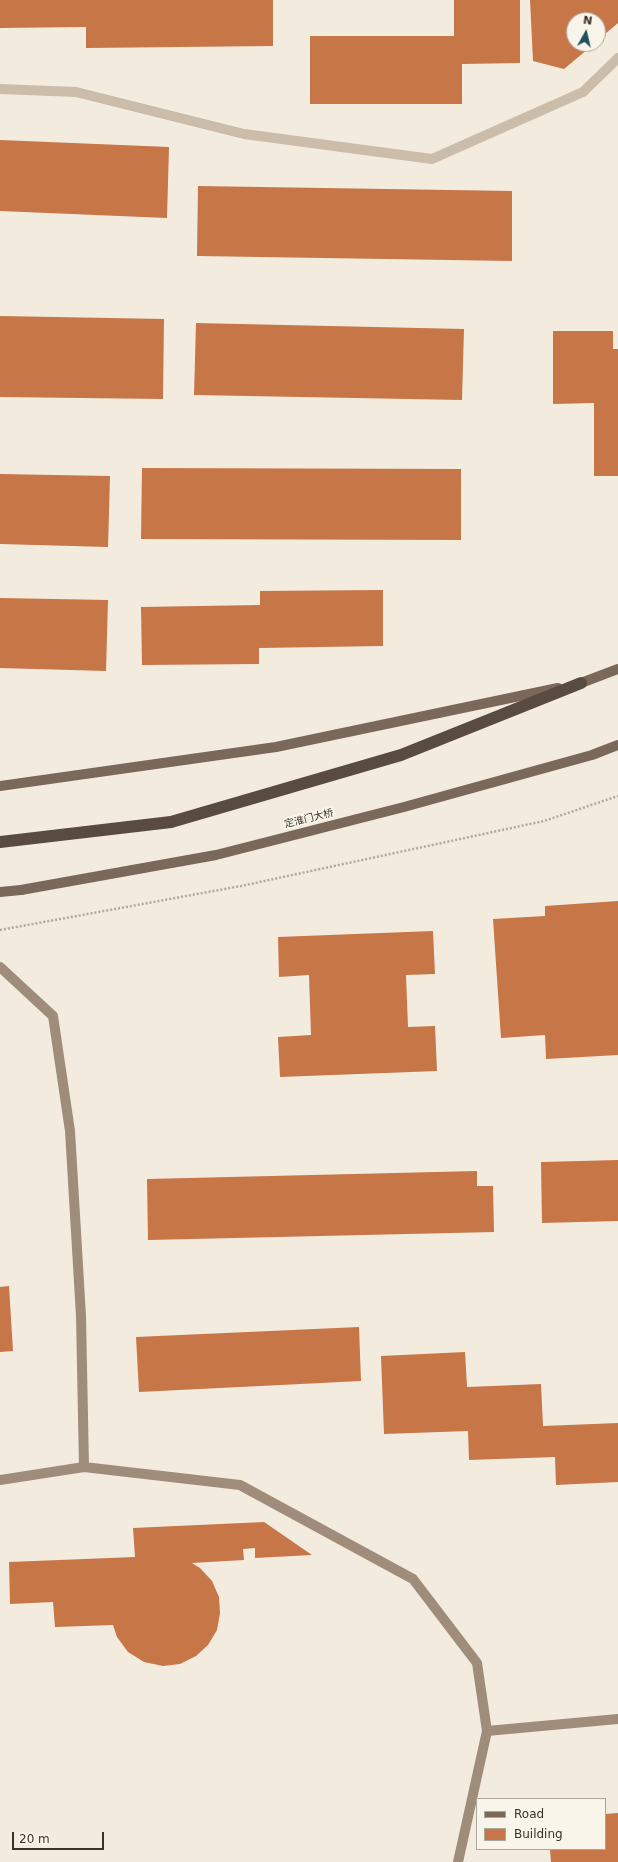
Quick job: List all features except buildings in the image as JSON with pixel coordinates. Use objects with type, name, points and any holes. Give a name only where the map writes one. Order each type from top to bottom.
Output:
[{"type":"highway","points":[[0,842],[171,822],[401,756],[581,684]]},
{"type":"main road","points":[[0,786],[276,747],[581,684],[618,669]]},
{"type":"main road","name":"定淮门大桥","points":[[0,892],[21,890],[216,855],[404,807],[592,755],[618,745]]},
{"type":"street","points":[[0,89],[76,92],[244,134],[432,159],[583,92],[618,58]]},
{"type":"street","points":[[0,967],[53,1016],[70,1131],[82,1316],[84,1467]]},
{"type":"street","points":[[0,1480],[84,1467],[240,1485],[414,1579],[477,1663],[486,1731],[458,1862]]},
{"type":"street","points":[[486,1731],[618,1719]]},
{"type":"path","points":[[0,930],[241,886],[544,821],[618,796]]}]
